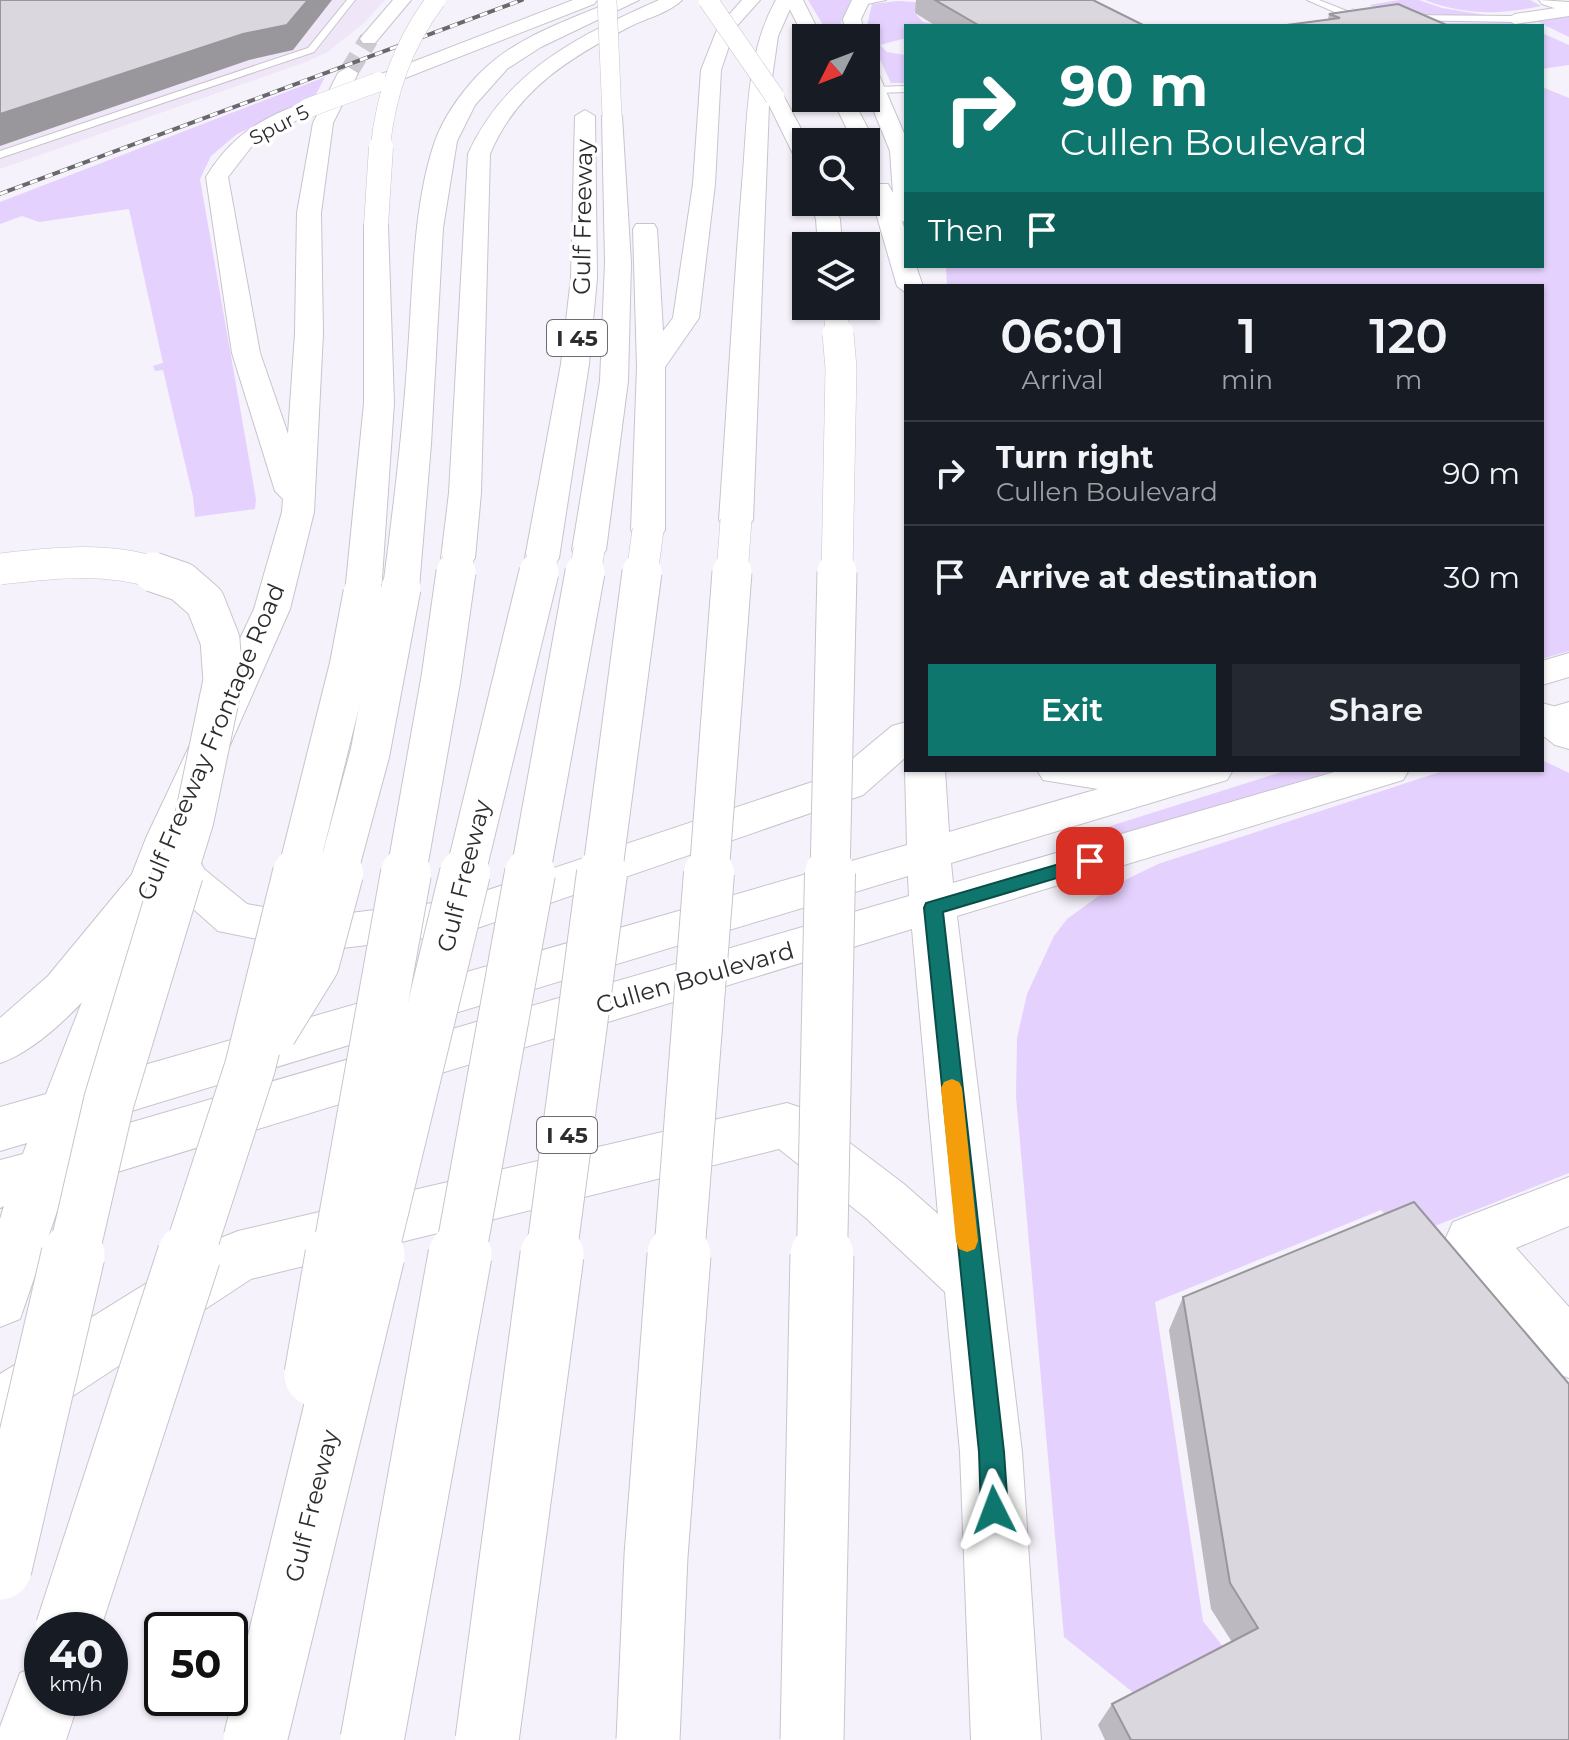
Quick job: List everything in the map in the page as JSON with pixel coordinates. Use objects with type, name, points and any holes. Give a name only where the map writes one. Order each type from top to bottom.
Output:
[{"type":"main road","points":[[369,39],[402,0]]},
{"type":"main road","points":[[73,1612],[250,1067],[314,963],[370,753],[382,590],[376,225],[379,148],[389,87],[421,18],[436,0]]},
{"type":"main road","points":[[585,72],[586,0]]},
{"type":"main road","name":"Spur 5","points":[[298,512],[246,353],[217,177],[228,155],[274,122],[586,0]]},
{"type":"main road","name":"Gulf Freeway","points":[[372,1740],[566,554],[575,364],[584,278],[594,111],[607,0]]},
{"type":"main road","points":[[382,590],[415,473],[429,241],[444,149],[460,112],[487,77],[516,56],[558,32],[631,0],[635,43]]},
{"type":"main road","points":[[253,1740],[441,678],[465,493],[479,154],[496,119],[530,83],[577,50],[673,0]]},
{"type":"main road","points":[[708,0],[786,112],[793,128]]},
{"type":"main road","points":[[651,367],[686,318],[704,184],[711,70],[727,27],[751,0]]},
{"type":"main road","points":[[648,1740],[656,1556],[736,520],[749,244],[760,101],[768,41],[785,0]]},
{"type":"main road","points":[[794,0],[806,24]]},
{"type":"main road","points":[[1548,0],[1569,9]]},
{"type":"main road","points":[[853,24],[852,19],[860,2]]},
{"type":"main road","points":[[1515,19],[1569,9]]},
{"type":"main road","name":"Gulf Freeway Frontage Road","points":[[0,1300],[22,1178],[65,1110],[161,858],[272,609],[298,512],[309,333],[309,213],[323,123],[348,73]]},
{"type":"main road","points":[[880,102],[901,151],[904,189]]},
{"type":"main road","name":"Gulf Freeway","points":[[253,1740],[614,381],[618,263],[594,111]]},
{"type":"main road","points":[[880,190],[904,264]]},
{"type":"main road","name":"I 45","points":[[487,1740],[648,530],[651,367],[645,208]]},
{"type":"main road","points":[[812,1740],[841,368],[836,320]]},
{"type":"main road","points":[[0,569],[75,561],[141,568],[182,582],[205,602],[220,640],[223,681],[194,820],[109,1101],[0,1568]]},
{"type":"main road","points":[[1544,672],[1569,665]]},
{"type":"main road","points":[[0,1043],[21,1031],[60,995],[161,858],[234,919],[317,934],[460,917],[848,785],[904,737]]},
{"type":"main road","points":[[925,772],[933,908],[991,1452],[1006,1740]]},
{"type":"main road","points":[[1072,772],[1102,776],[1137,772]]},
{"type":"main road","points":[[0,1129],[1206,772]]},
{"type":"main road","name":"Cullen Boulevard","points":[[22,1178],[1382,772]]},
{"type":"main road","points":[[0,1409],[238,1257],[787,1125],[885,1201],[971,1279]]},
{"type":"main road","points":[[1569,1201],[1473,1240],[1569,1350]]},
{"type":"main road","points":[[31,1740],[39,1716]]},
{"type":"lane","points":[[0,155],[311,50],[351,0]]},
{"type":"lane","points":[[860,2],[882,0]]},
{"type":"lane","points":[[1311,0],[1356,18],[1515,19]]},
{"type":"lane","points":[[880,90],[904,89]]},
{"type":"shaded area","points":[[0,0],[385,0],[363,24],[326,53],[306,62],[0,169]]},
{"type":"shaded area","points":[[808,0],[851,0],[841,24],[823,24]]},
{"type":"shaded area","points":[[1419,0],[1442,8],[1485,15],[1368,15],[1348,7],[1367,12],[1379,9],[1369,5]]},
{"type":"shaded area","points":[[1425,0],[1530,0],[1541,6],[1483,12],[1454,9]]},
{"type":"shaded area","points":[[898,1],[944,4],[914,12],[923,22],[935,24],[904,24],[904,39],[880,45],[880,24],[867,24],[872,4]]},
{"type":"shaded area","points":[[1569,16],[1569,37],[1538,22],[1523,24],[1391,23],[1508,23]]},
{"type":"shaded area","points":[[1544,34],[1569,45],[1569,65],[1544,69]]},
{"type":"shaded area","points":[[880,45],[887,52],[904,55],[904,83],[891,83],[880,60]]},
{"type":"shaded area","points":[[325,77],[313,100],[237,134],[211,156],[200,179],[256,499],[255,509],[195,517],[163,370],[155,371],[153,366],[163,363],[129,209],[39,222],[22,216],[0,224],[0,202]]},
{"type":"shaded area","points":[[1544,88],[1569,98],[1569,651],[1544,658],[1544,284],[947,284],[946,268],[1544,268]]},
{"type":"shaded area","points":[[1544,761],[1569,773],[1569,1173],[1407,1237],[1381,1210],[1155,1302],[1203,1621],[1228,1653],[1135,1694],[1064,1637],[1016,1097],[1017,1038],[1027,994],[1054,936],[1067,919],[1111,887],[1158,864],[1440,772],[1544,772]]},
{"type":"shaded area","points":[[1282,772],[1330,772],[1112,840],[1101,829]]},
{"type":"building","points":[[0,0],[308,0],[287,25],[243,34],[0,114]]},
{"type":"building","points":[[935,0],[1093,0],[1141,24],[977,24]]},
{"type":"building","points":[[1398,4],[1444,24],[1294,24],[1340,18],[1329,14]]},
{"type":"building","points":[[1414,1202],[1569,1384],[1569,1740],[1131,1740],[1112,1704],[1258,1628],[1230,1583],[1183,1297]]},
{"type":"tunnel","points":[[348,73],[369,39]]},
{"type":"railway","points":[[0,194],[522,0]]},
{"type":"slow traffic","points":[[952,1088],[967,1241]]},
{"type":"route","points":[[994,1510],[991,1452],[933,908],[1090,861]]}]
